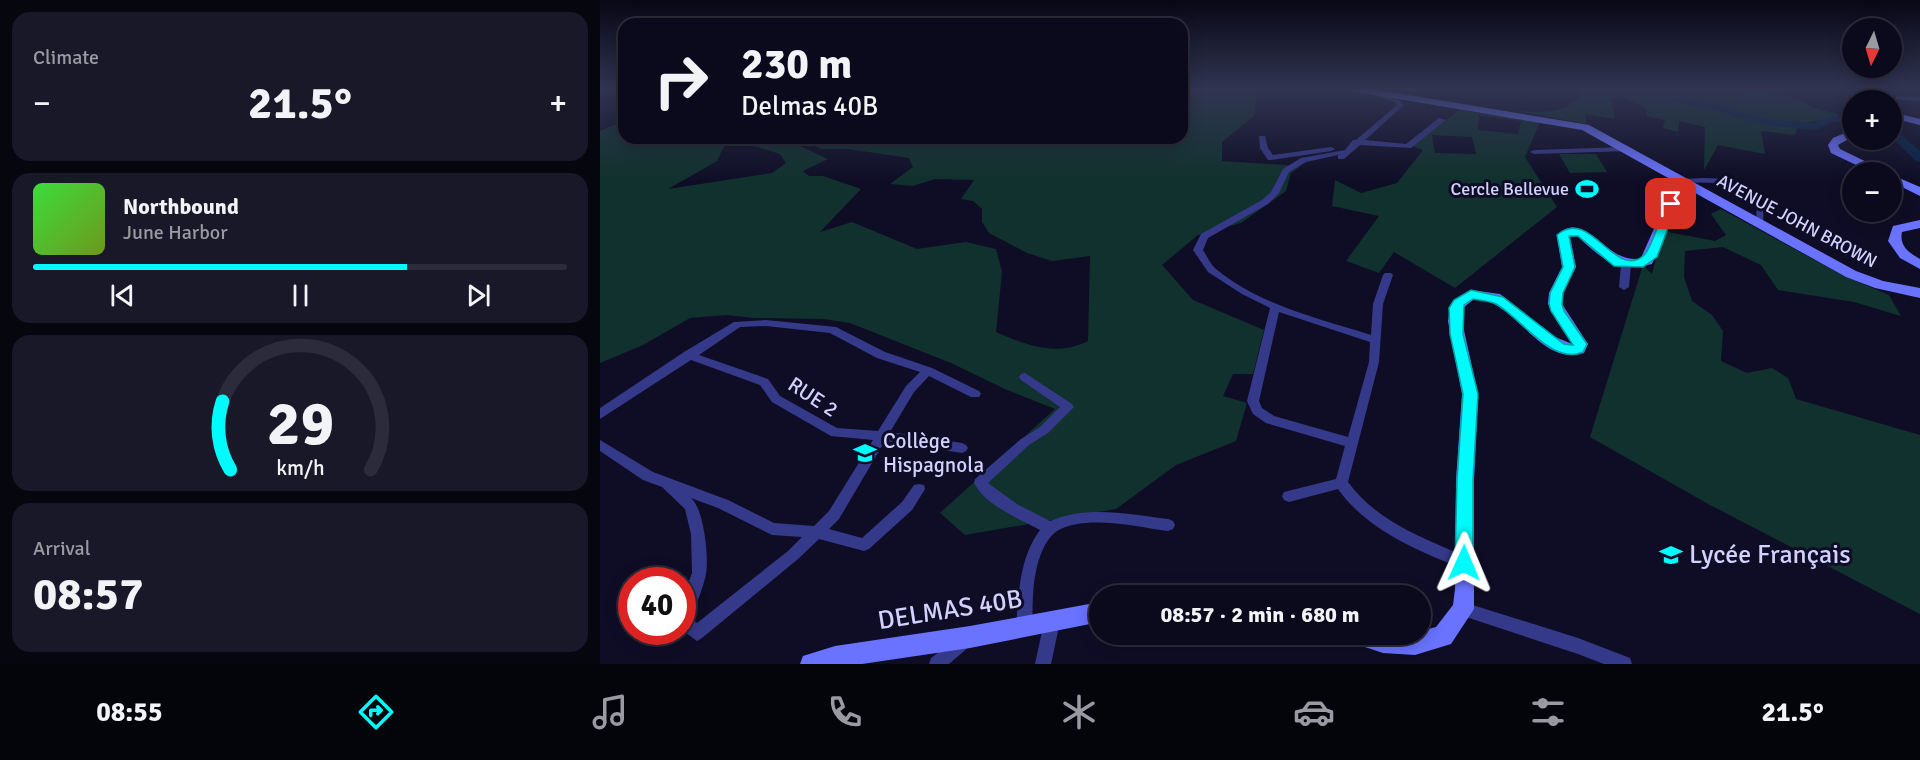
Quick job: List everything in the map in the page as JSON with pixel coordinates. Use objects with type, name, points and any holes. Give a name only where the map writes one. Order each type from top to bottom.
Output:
[{"type":"street","points":[[1375,340],[1275,307],[1245,292],[1211,270],[1197,250],[1204,236],[1265,202],[1275,193],[1286,171],[1304,160],[1348,149],[1384,119]]},
{"type":"street","name":"AVENUE JOHN BROWN","points":[[1541,119],[1585,127],[1851,273],[1880,285],[1920,293]]},
{"type":"street","points":[[1262,138],[1264,148],[1271,158],[1348,149],[1408,146],[1442,120]]},
{"type":"street","points":[[1842,138],[1833,145],[1835,151],[1858,162]]},
{"type":"street","points":[[1534,152],[1625,150]]},
{"type":"street","points":[[1431,639],[1443,636],[1463,609],[1465,590],[1465,480],[1470,394],[1457,334],[1456,308],[1458,303],[1471,295],[1499,300],[1553,343],[1573,351],[1580,344],[1555,304],[1556,293],[1569,267],[1563,235],[1575,231],[1582,233],[1613,260],[1626,265],[1639,264],[1650,257],[1671,204],[1671,188],[1679,179],[1728,182],[1754,191],[1761,197],[1760,223]]},
{"type":"street","points":[[1902,183],[1920,192]]},
{"type":"street","points":[[1920,224],[1897,229],[1894,235],[1894,242],[1904,255],[1920,265]]},
{"type":"street","points":[[1624,287],[1626,265]]},
{"type":"street","points":[[1388,274],[1378,304],[1374,362],[1341,483],[1347,495],[1359,506],[1400,533],[1464,563]]},
{"type":"street","points":[[1275,307],[1253,401],[1257,411],[1270,420],[1352,443]]},
{"type":"street","points":[[600,414],[738,324],[766,323],[832,330],[881,355],[928,371],[975,394]]},
{"type":"street","name":"RUE 2","points":[[688,355],[764,382],[776,399],[835,434],[884,436],[962,448]]},
{"type":"street","points":[[667,484],[691,506],[698,534],[699,573],[683,621],[698,633],[793,555],[834,515],[884,436],[910,389],[928,371]]},
{"type":"street","points":[[1025,376],[1068,407],[980,483],[985,489],[1023,514],[1050,528]]},
{"type":"street","points":[[600,445],[648,476],[723,504],[772,529],[817,532],[864,545],[908,506],[919,489]]},
{"type":"street","points":[[1289,496],[1341,483]]},
{"type":"street","points":[[1024,627],[1030,564],[1038,545],[1050,528],[1062,522],[1094,518],[1168,525]]},
{"type":"street","points":[[1463,609],[1578,646],[1624,664]]},
{"type":"street","name":"DELMAS 40B","points":[[811,664],[835,657],[970,637],[1089,614]]},
{"type":"street","points":[[1043,664],[1052,622]]},
{"type":"street","points":[[937,664],[970,637]]},
{"type":"green space","points":[[1188,119],[1250,119],[1222,142],[1222,161],[1301,166],[1291,173],[1286,191],[1241,223],[1198,235],[1162,265],[1193,300],[1264,330],[1253,374],[1233,374],[1223,396],[1247,403],[1236,441],[1176,465],[1116,509],[965,535],[940,513],[1055,409],[1007,390],[951,363],[850,323],[823,319],[754,318],[727,315],[690,318],[643,345],[600,363],[600,131],[618,124],[618,144],[725,144],[717,161],[668,189],[772,173],[786,163],[780,154],[754,146],[729,144],[795,144],[828,159],[803,171],[809,176],[823,176],[861,189],[820,232],[852,222],[917,249],[966,242],[996,249],[1002,272],[996,332],[1030,345],[1053,349],[1076,346],[1088,341],[1090,256],[1052,261],[1027,253],[989,233],[982,222],[982,209],[973,201],[961,199],[974,180],[935,179],[913,186],[890,184],[913,167],[909,158],[848,149],[821,149],[811,144],[1188,144]]},
{"type":"green space","points":[[1447,119],[1479,119],[1478,130],[1518,134],[1521,121],[1507,119],[1540,122],[1525,157],[1557,207],[1455,288],[1394,252],[1379,273],[1346,261],[1379,216],[1332,206],[1335,180],[1361,193],[1397,183],[1423,150],[1412,146]],"holes":[[[1432,135],[1472,137],[1476,154],[1435,153]]]},
{"type":"green space","points":[[1560,119],[1585,119],[1586,124]]},
{"type":"green space","points":[[1660,119],[1827,119],[1799,124],[1795,135],[1761,131],[1765,154],[1718,145],[1704,170],[1705,127],[1679,121],[1678,132],[1663,128],[1665,120]]},
{"type":"green space","points":[[1559,154],[1596,154],[1607,172],[1570,173]]},
{"type":"green space","points":[[1721,209],[1842,275],[1889,295],[1901,316],[1854,302],[1778,290],[1761,265],[1723,247],[1685,251],[1684,277],[1692,301],[1712,315],[1723,331],[1721,361],[1747,373],[1772,368],[1788,378],[1796,399],[1920,435],[1920,614],[1710,505],[1590,437],[1643,265],[1652,274],[1663,231],[1715,241],[1726,235],[1711,214]]},
{"type":"waterway","points":[[1756,119],[1816,127],[1830,119],[1842,120]]},
{"type":"waterway","points":[[1902,141],[1920,158]]},
{"type":"place","name":"Cercle Bellevue","points":[[1587,189]]},
{"type":"place","name":"Collège Hispagnola","points":[[865,453]]},
{"type":"place","name":"Lycée Français","points":[[1671,555]]},
{"type":"route","points":[[1464,563],[1465,480],[1470,394],[1455,321],[1458,303],[1464,297],[1471,295],[1492,297],[1560,348],[1573,351],[1580,344],[1555,304],[1556,293],[1569,267],[1563,235],[1575,231],[1582,233],[1618,263],[1639,264],[1650,257],[1671,204]]}]
